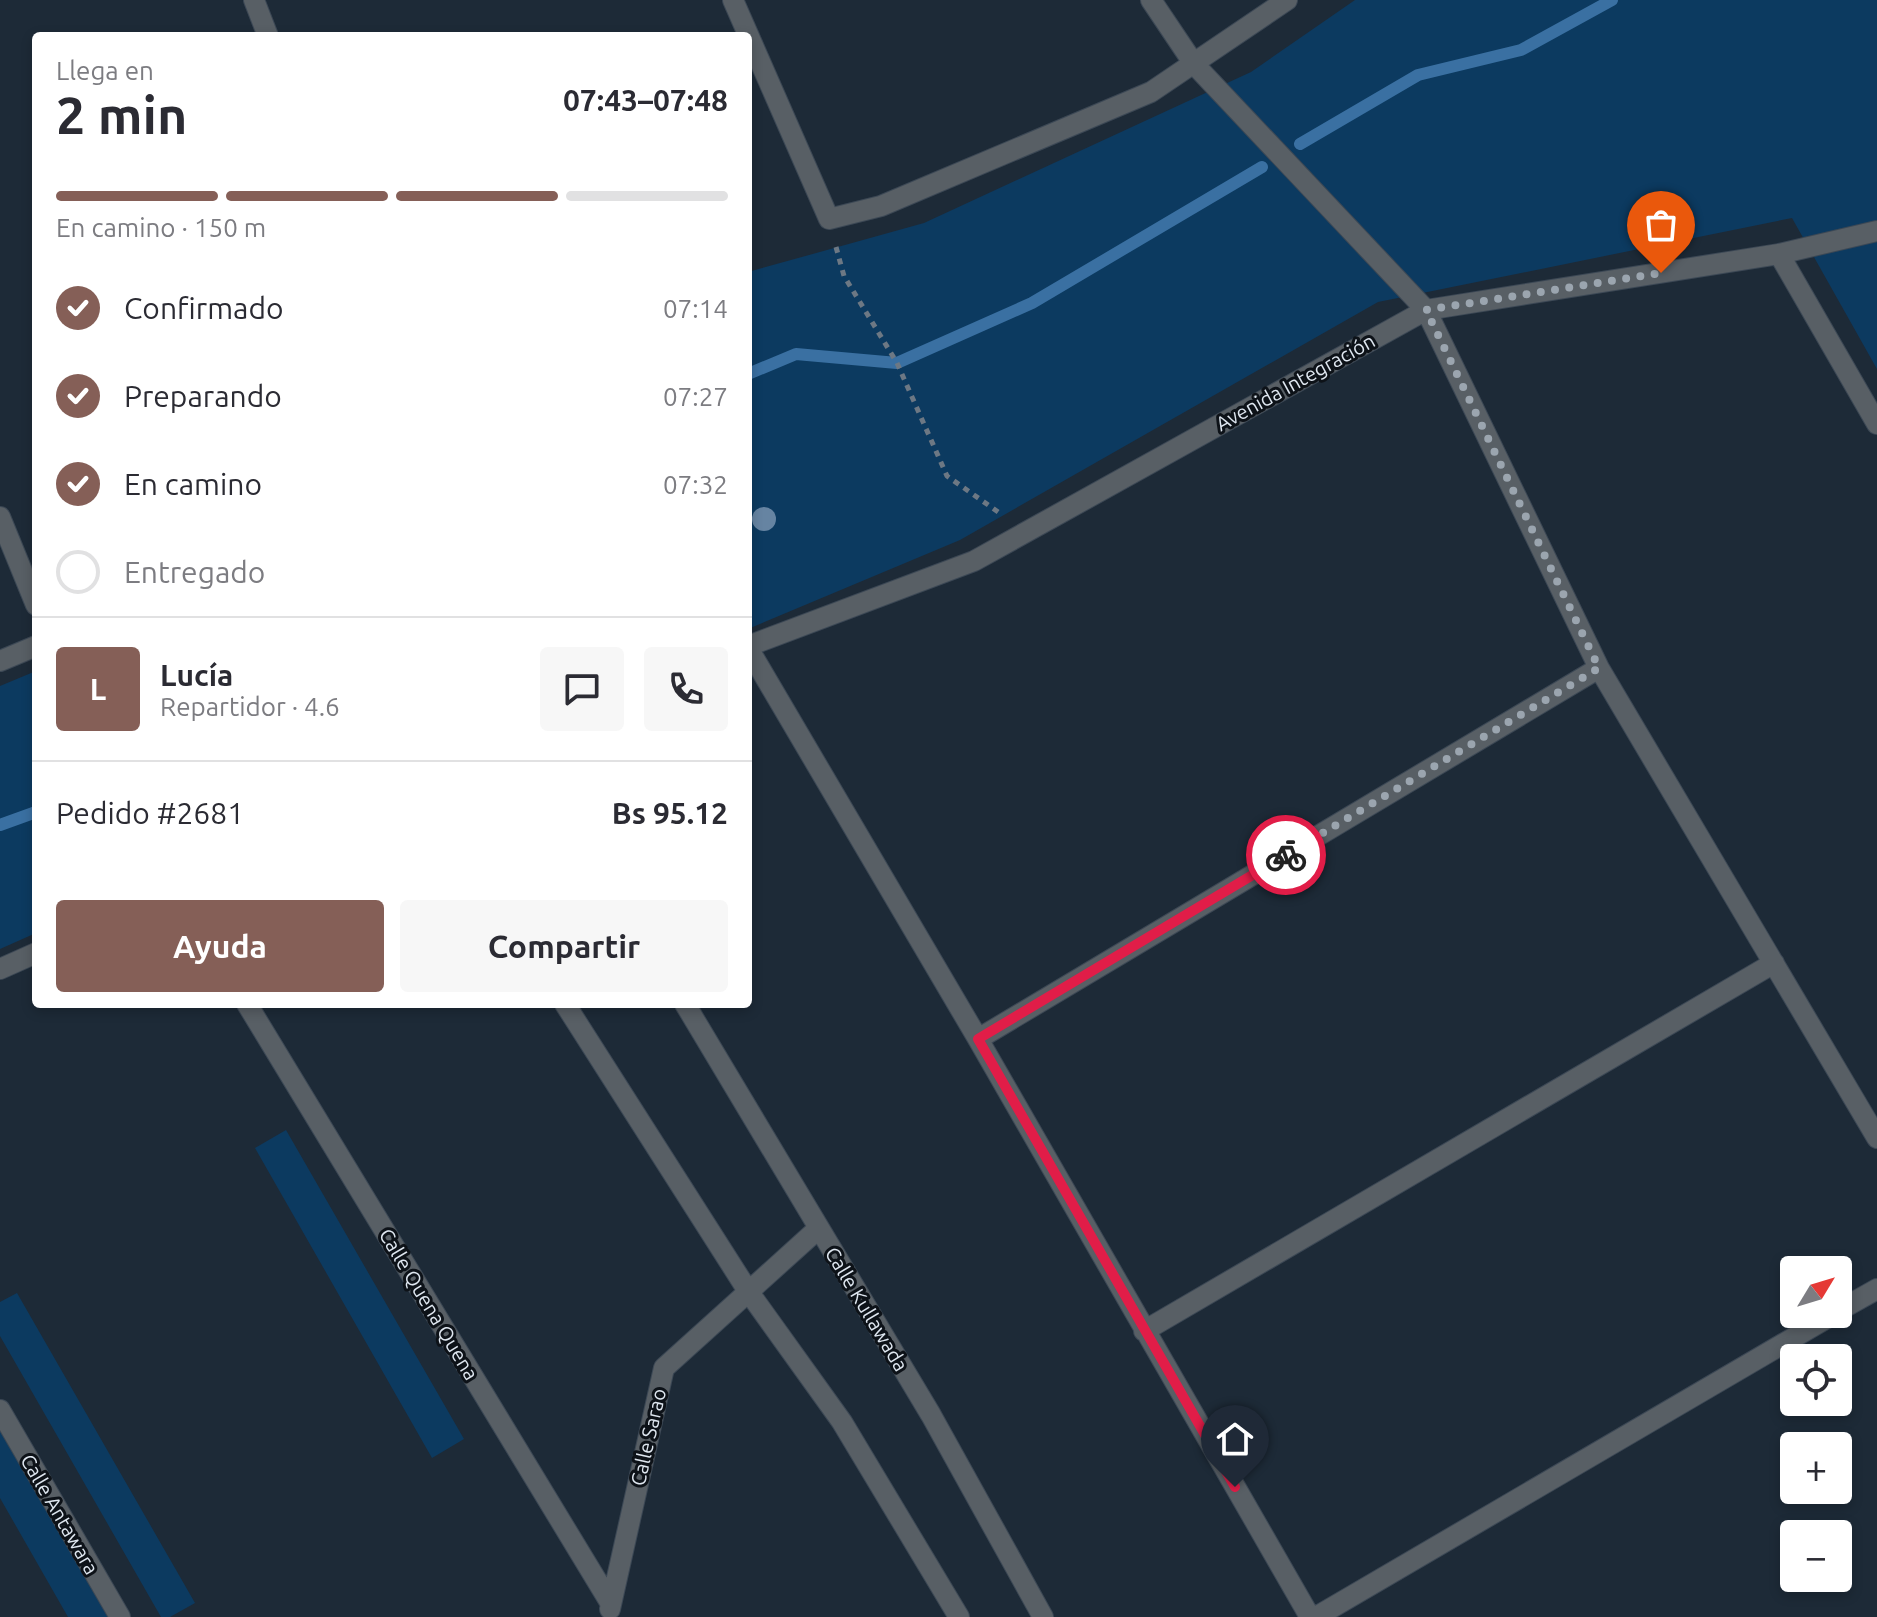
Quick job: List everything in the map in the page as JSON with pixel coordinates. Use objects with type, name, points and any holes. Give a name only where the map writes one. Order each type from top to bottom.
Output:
[{"type":"street","points":[[254,0],[266,32]]},
{"type":"street","points":[[733,0],[747,32]]},
{"type":"street","points":[[1151,0],[1194,64],[1426,310],[1599,668],[1877,1138]]},
{"type":"street","points":[[752,43],[829,219],[881,206],[1151,92],[1287,0]]},
{"type":"street","name":"Avenida Integración","points":[[752,645],[974,561],[1426,310],[1779,254],[1877,231]]},
{"type":"street","points":[[1779,254],[1877,424]]},
{"type":"street","points":[[0,517],[32,595]]},
{"type":"street","points":[[0,661],[32,648]]},
{"type":"street","points":[[752,654],[1313,1617],[1810,1328]]},
{"type":"street","points":[[978,1039],[1599,668]]},
{"type":"street","points":[[0,969],[32,955]]},
{"type":"street","points":[[1144,1331],[1774,963]]},
{"type":"street","name":"Calle Quena Quena","points":[[249,1008],[610,1610]]},
{"type":"street","points":[[568,1008],[748,1291],[842,1422],[959,1617]]},
{"type":"street","name":"Calle Kullawada","points":[[687,1008],[931,1415],[1043,1617]]},
{"type":"street","name":"Calle Sarao","points":[[610,1610],[664,1368],[819,1228]]},
{"type":"street","points":[[1852,1304],[1877,1289]]},
{"type":"street","name":"Calle Antawara","points":[[0,1410],[120,1617]]},
{"type":"path","points":[[829,219],[844,276],[897,363],[947,476],[1026,531]]},
{"type":"shaded area","points":[[1355,0],[1877,0],[1877,369],[1792,218],[1378,302],[960,540],[752,627],[752,271],[924,223],[1251,72]]},
{"type":"shaded area","points":[[32,673],[32,935],[0,949],[0,686]]},
{"type":"shaded area","points":[[286,1130],[464,1439],[432,1458],[255,1148]]},
{"type":"shaded area","points":[[17,1293],[195,1603],[170,1617],[161,1617],[0,1336],[0,1302]]},
{"type":"shaded area","points":[[0,1425],[110,1617],[68,1617],[0,1498]]},
{"type":"waterway","points":[[1300,144],[1418,75],[1521,50],[1612,0]]},
{"type":"waterway","points":[[752,372],[796,354],[897,363],[1032,303],[1262,167]]},
{"type":"waterway","points":[[0,825],[32,813]]},
{"type":"way so far","points":[[1286,855],[1599,668],[1426,310],[1661,273]]},
{"type":"route","points":[[1235,1487],[978,1039],[1286,855]]}]
